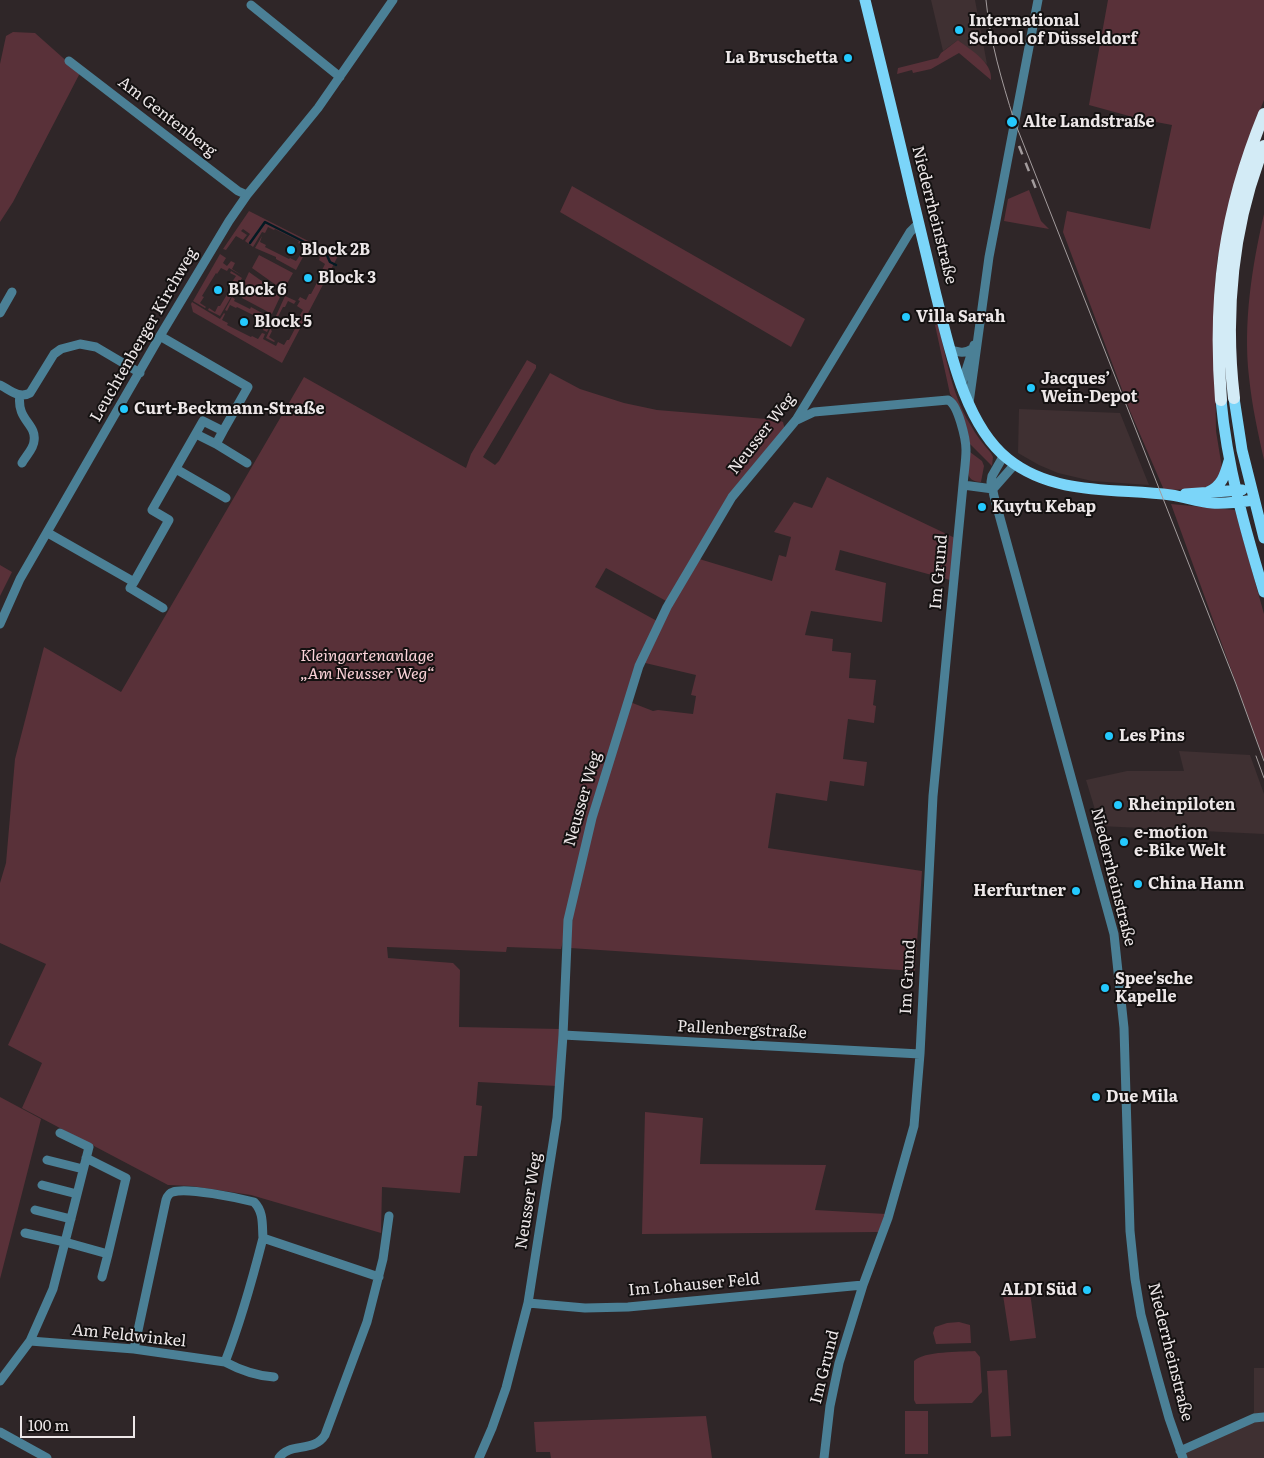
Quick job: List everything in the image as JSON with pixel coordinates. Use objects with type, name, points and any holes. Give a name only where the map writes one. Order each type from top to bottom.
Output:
[{"type":"highway","points":[[1221,400],[1218,317],[1223,255],[1234,203],[1248,152],[1264,114]]},
{"type":"highway","points":[[1234,398],[1231,372],[1230,318],[1234,258],[1245,206],[1264,146]]},
{"type":"main road","name":"Niederrheinstraße","points":[[866,0],[953,363],[969,403],[984,430],[1004,455],[1036,476],[1056,482],[1104,491],[1172,496]]},
{"type":"main road","points":[[1234,398],[1242,450],[1264,538]]},
{"type":"main road","points":[[1221,400],[1229,460],[1264,592]]},
{"type":"main road","points":[[1204,493],[1218,486],[1225,476],[1229,460]]},
{"type":"main road","points":[[1172,496],[1210,503],[1238,496],[1251,488]]},
{"type":"main road","points":[[1172,496],[1204,493],[1238,496],[1254,500]]},
{"type":"street","name":"Leuchtenberger Kirchweg","points":[[0,624],[14,590],[217,240],[248,195],[318,108],[393,0]]},
{"type":"street","points":[[969,403],[989,257],[1038,0]]},
{"type":"street","points":[[251,5],[340,76]]},
{"type":"street","name":"Am Gentenberg","points":[[69,61],[230,185],[248,195]]},
{"type":"street","name":"Neusser Weg","points":[[479,1458],[506,1388],[528,1304],[557,1118],[568,920],[592,818],[639,666],[672,598],[732,497],[796,420],[905,240],[919,223]]},
{"type":"street","points":[[0,313],[12,292]]},
{"type":"street","points":[[160,336],[248,387],[216,444]]},
{"type":"street","points":[[962,383],[972,349],[978,338]]},
{"type":"street","points":[[0,385],[25,396],[30,393],[54,354],[61,349],[80,344],[96,346],[140,372]]},
{"type":"street","points":[[950,350],[968,352],[972,349]]},
{"type":"street","points":[[20,395],[18,406],[22,416],[33,431],[34,441],[22,463]]},
{"type":"street","points":[[796,420],[814,412],[948,400],[952,402],[956,410],[966,445],[963,485],[993,489],[1016,464]]},
{"type":"street","points":[[163,608],[130,588],[169,520],[152,510],[203,421],[222,431]]},
{"type":"street","points":[[196,434],[246,463]]},
{"type":"street","name":"Niederrheinstraße","points":[[1004,455],[992,476],[991,482],[1008,553],[1114,934],[1124,1028],[1130,1231],[1134,1278],[1153,1362],[1182,1454]]},
{"type":"street","points":[[176,468],[226,498]]},
{"type":"street","name":"Im Grund","points":[[824,1458],[830,1406],[839,1363],[863,1285],[888,1218],[914,1126],[920,1054],[933,796],[963,485]]},
{"type":"street","points":[[48,533],[134,582]]},
{"type":"street","name":"Pallenbergstraße","points":[[563,1035],[920,1054]]},
{"type":"street","points":[[0,1381],[30,1341],[53,1289],[89,1147],[60,1133]]},
{"type":"street","points":[[86,1158],[126,1178],[102,1277]]},
{"type":"street","points":[[47,1160],[83,1169]]},
{"type":"street","points":[[42,1185],[77,1194]]},
{"type":"street","points":[[134,1349],[166,1200],[172,1192],[186,1191],[254,1202],[262,1214],[262,1238],[248,1297],[238,1330],[224,1362]]},
{"type":"street","points":[[35,1210],[71,1218]]},
{"type":"street","points":[[280,1458],[285,1452],[317,1444],[324,1438],[364,1332],[383,1259],[389,1216]]},
{"type":"street","points":[[25,1233],[108,1254]]},
{"type":"street","points":[[262,1238],[378,1277]]},
{"type":"street","name":"Im Lohauser Feld","points":[[528,1304],[584,1308],[628,1307],[863,1285]]},
{"type":"street","name":"Am Feldwinkel","points":[[30,1341],[134,1349],[224,1362],[250,1371],[256,1376],[274,1377]]},
{"type":"street","points":[[1182,1454],[1254,1418],[1264,1417]]},
{"type":"street","points":[[0,1432],[47,1458]]},
{"type":"shaded area","name":"International School of Düsseldorf","points":[[931,0],[975,0],[987,64],[958,40],[943,51]]},
{"type":"shaded area","points":[[1019,409],[1120,413],[1149,485],[1092,481],[1058,473],[1018,453]]},
{"type":"shaded area","points":[[1179,751],[1250,755],[1264,794],[1264,834],[1100,826],[1086,780],[1127,771],[1184,771]]},
{"type":"shaded area","points":[[1254,1368],[1264,1368],[1264,1458],[1186,1458],[1183,1452],[1241,1425],[1254,1413]]},
{"type":"green space","points":[[1108,0],[1264,0],[1264,100],[1249,137],[1218,255],[1215,282],[1216,431],[1222,468],[1219,479],[1203,489],[1164,490],[1130,411],[1063,232],[1067,211],[1150,229],[1172,125],[1140,119],[1089,105]]},
{"type":"green space","points":[[13,32],[35,33],[80,73],[13,202],[0,222],[0,64],[6,36]]},
{"type":"green space","points":[[958,40],[985,62],[991,74],[991,80],[959,53],[931,69],[913,73],[912,70],[897,74],[898,68],[938,58],[941,53]]},
{"type":"green space","points":[[572,186],[805,319],[791,347],[560,212]]},
{"type":"green space","points":[[1029,190],[1041,221],[1049,229],[1004,221],[1008,199]]},
{"type":"green space","points":[[249,211],[338,256],[282,363],[193,312],[191,304],[192,302],[220,319],[224,313],[222,320],[228,323],[227,325],[251,337],[258,339],[262,333],[265,334],[263,339],[276,346],[278,342],[284,345],[289,340],[303,310],[297,306],[300,301],[298,300],[300,297],[306,300],[309,294],[311,294],[325,264],[319,260],[320,257],[308,250],[305,254],[301,252],[304,246],[298,243],[299,241],[268,227],[265,233],[262,232],[253,247],[245,241],[250,234],[243,229],[241,231],[247,235],[243,240],[236,236],[226,250],[223,249]]},
{"type":"green space","points":[[1264,214],[1264,460],[1250,388],[1247,336],[1252,274]]},
{"type":"green space","points":[[262,236],[260,242],[266,245],[265,247],[296,261],[300,255],[303,257],[296,270],[276,259],[276,257],[255,248]]},
{"type":"green space","points":[[220,254],[226,258],[223,263],[227,266],[231,261],[235,263],[232,269],[243,276],[229,268],[227,271],[221,268],[202,296],[204,297],[200,303],[205,308],[193,301]]},
{"type":"green space","points":[[259,255],[293,273],[284,289],[252,268]]},
{"type":"green space","points":[[231,271],[242,278],[220,316],[208,310],[209,308],[215,312],[234,283],[232,282],[236,276],[230,273]]},
{"type":"green space","points":[[249,272],[273,289],[272,291],[280,297],[272,314],[242,298],[246,289],[242,287]]},
{"type":"green space","points":[[285,296],[296,301],[294,304],[288,301],[285,307],[283,307],[269,337],[274,342],[266,338]]},
{"type":"green space","points":[[232,297],[235,299],[234,301],[250,309],[251,307],[273,319],[267,332],[263,330],[266,324],[260,321],[261,319],[230,305],[227,311],[225,310]]},
{"type":"green space","points":[[938,324],[950,376],[959,401],[975,432],[991,453],[993,457],[992,466],[968,442],[961,409],[950,394],[935,325]]},
{"type":"green space","name":"Kleingartenanlage „Am Neusser Weg“","points":[[527,360],[536,365],[536,368],[483,457],[495,465],[550,373],[580,389],[624,403],[657,410],[778,420],[783,422],[785,430],[738,483],[668,602],[606,568],[595,587],[657,621],[636,667],[561,949],[507,947],[506,952],[387,947],[388,958],[453,963],[460,970],[459,1027],[560,1029],[557,1086],[478,1082],[476,1105],[482,1106],[477,1156],[464,1156],[460,1193],[382,1187],[381,1233],[251,1195],[191,1186],[168,1185],[22,1108],[42,1063],[8,1045],[46,964],[0,943],[0,883],[6,863],[15,759],[44,647],[121,692],[304,377],[466,468],[471,454]]},
{"type":"green space","points":[[970,452],[982,461],[984,466],[981,482],[971,479],[969,476]]},
{"type":"green space","points":[[827,477],[955,538],[950,580],[840,550],[835,570],[886,583],[882,622],[811,611],[805,635],[833,639],[832,651],[851,653],[849,678],[876,680],[873,705],[876,706],[874,723],[848,719],[843,759],[867,762],[864,786],[830,781],[827,801],[776,793],[768,848],[922,871],[915,971],[570,948],[572,918],[584,855],[630,702],[653,711],[693,714],[696,696],[691,695],[696,675],[641,662],[696,558],[772,581],[779,555],[786,557],[791,537],[774,532],[794,502],[812,508]]},
{"type":"green space","points":[[1171,504],[1235,510],[1264,614],[1264,760]]},
{"type":"green space","points":[[0,565],[12,572],[0,596]]},
{"type":"green space","points":[[0,1097],[41,1119],[0,1279]]},
{"type":"green space","points":[[645,1112],[703,1118],[700,1164],[826,1165],[815,1210],[886,1214],[879,1232],[642,1234]]},
{"type":"green space","points":[[1030,1292],[1036,1338],[1010,1341],[1003,1295]]},
{"type":"green space","points":[[959,1322],[970,1325],[971,1343],[936,1344],[933,1333],[935,1327]]},
{"type":"green space","points":[[975,1351],[980,1357],[982,1392],[972,1403],[916,1404],[914,1400],[914,1361],[926,1355]]},
{"type":"green space","points":[[1007,1370],[1011,1436],[991,1437],[987,1371]]},
{"type":"green space","points":[[905,1411],[928,1411],[928,1454],[905,1454]]},
{"type":"green space","points":[[706,1416],[712,1458],[551,1458],[550,1452],[536,1452],[534,1422]]},
{"type":"waterway","points":[[250,243],[265,222],[326,253],[330,262],[336,265]]},
{"type":"tram line","points":[[986,0],[993,46],[1014,120],[1236,684],[1264,761]]},
{"type":"tram line","points":[[1256,756],[1264,778]]},
{"type":"railway","points":[[1019,146],[1036,189]]},
{"type":"place","name":"International School of Düsseldorf","points":[[959,30]]},
{"type":"place","name":"La Bruschetta","points":[[848,58]]},
{"type":"place","name":"Alte Landstraße","points":[[1012,122]]},
{"type":"place","name":"Block 2B","points":[[291,250]]},
{"type":"place","name":"Block 3","points":[[308,278]]},
{"type":"place","name":"Block 6","points":[[218,290]]},
{"type":"place","name":"Villa Sarah","points":[[906,317]]},
{"type":"place","name":"Block 5","points":[[244,322]]},
{"type":"place","name":"Jacques’ Wein-Depot","points":[[1031,388]]},
{"type":"place","name":"Curt-Beckmann-Straße","points":[[124,409]]},
{"type":"place","name":"Kuytu Kebap","points":[[982,507]]},
{"type":"place","name":"Les Pins","points":[[1109,736]]},
{"type":"place","name":"Rheinpiloten","points":[[1118,805]]},
{"type":"place","name":"e-motion e-Bike Welt","points":[[1124,842]]},
{"type":"place","name":"China Hann","points":[[1138,884]]},
{"type":"place","name":"Herfurtner","points":[[1076,891]]},
{"type":"place","name":"Spee'sche Kapelle","points":[[1105,988]]},
{"type":"place","name":"Due Mila","points":[[1096,1097]]},
{"type":"place","name":"ALDI Süd","points":[[1087,1290]]}]
